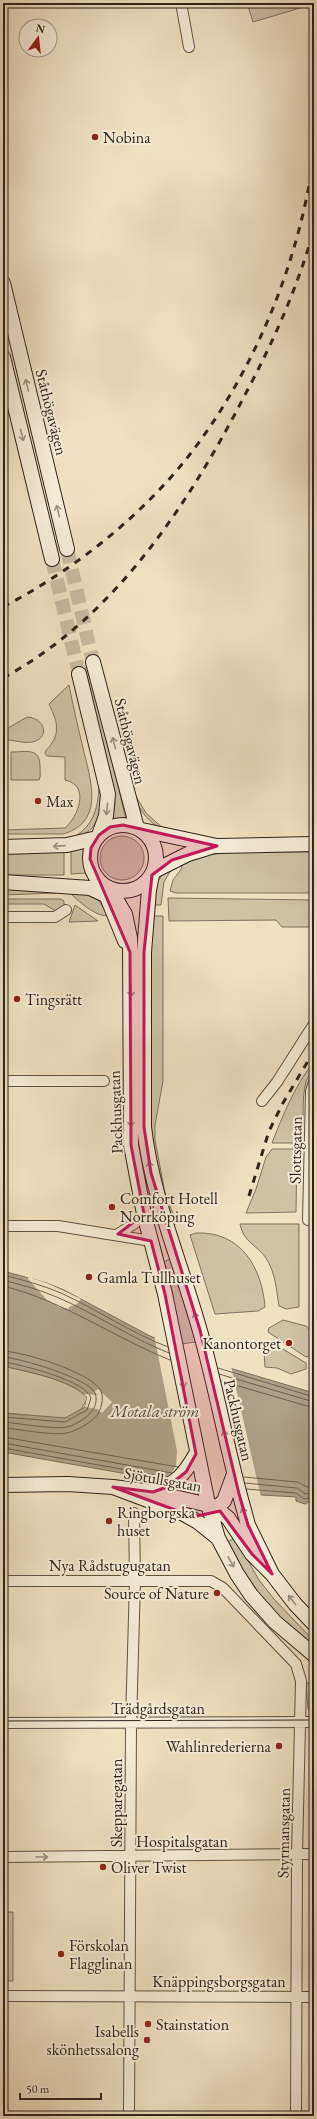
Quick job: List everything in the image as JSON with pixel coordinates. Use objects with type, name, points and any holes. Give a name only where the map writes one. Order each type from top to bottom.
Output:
[{"type":"main road","name":"Ståthögavägen","points":[[3,283],[67,549]]},
{"type":"main road","points":[[3,357],[52,559]]},
{"type":"main road","name":"Ståthögavägen","points":[[93,662],[129,804],[143,832]]},
{"type":"main road","points":[[79,674],[108,794],[106,816],[92,848],[90,860],[92,871],[104,887]]},
{"type":"main road","points":[[3,847],[68,845],[98,836],[117,826],[143,832],[174,846],[199,842],[217,846],[314,844]]},
{"type":"main road","points":[[143,832],[156,855],[150,877]]},
{"type":"main road","points":[[3,879],[68,877],[104,887],[130,891],[188,854],[217,846]]},
{"type":"main road","name":"Packhusgatan","points":[[150,877],[138,911],[144,952],[144,1120],[147,1150],[156,1191],[207,1356],[234,1474]]},
{"type":"main road","points":[[3,882],[90,888],[104,887]]},
{"type":"main road","name":"Packhusgatan","points":[[104,887],[130,952],[131,1145],[144,1214],[165,1294],[196,1454],[204,1489],[212,1509]]},
{"type":"main road","points":[[153,1492],[172,1484],[186,1472],[196,1454]]},
{"type":"main road","name":"Sjötullsgatan","points":[[234,1474],[234,1494],[272,1574]]},
{"type":"main road","points":[[3,1485],[68,1484],[113,1488],[182,1513],[197,1516],[212,1509],[234,1494]]},
{"type":"main road","name":"Sjötullsgatan","points":[[113,1488],[153,1492],[212,1509],[228,1518],[252,1554],[272,1574],[295,1604],[314,1624]]},
{"type":"main road","name":"Sjötullsgatan","points":[[212,1509],[218,1538],[231,1564],[251,1596],[274,1622],[314,1655]]},
{"type":"main road","points":[[182,1513],[198,1522],[218,1538]]},
{"type":"street","points":[[181,3],[189,47]]},
{"type":"street","points":[[3,917],[56,917],[66,910]]},
{"type":"street","points":[[262,1101],[277,1082],[314,1024]]},
{"type":"street","points":[[3,1081],[104,1081]]},
{"type":"street","name":"Slottsgatan","points":[[311,1220],[311,1091],[314,1082]]},
{"type":"street","points":[[118,1234],[134,1224],[144,1214]]},
{"type":"street","points":[[3,1226],[58,1226],[118,1234],[151,1241]]},
{"type":"street","name":"Skepparegatan","points":[[129,2116],[131,1722],[135,1581],[134,1514]]},
{"type":"street","name":"Nya Rådstugugatan","points":[[3,1581],[203,1580],[217,1584]]},
{"type":"street","name":"Styrmansgatan","points":[[217,1584],[223,1588],[296,1664],[301,1681],[297,1854],[296,2116]]},
{"type":"street","name":"Trädgårdsgatan","points":[[3,1723],[314,1722]]},
{"type":"street","name":"Hospitalsgatan","points":[[3,1857],[130,1857],[314,1854]]},
{"type":"street","name":"Knäppingsborgsgatan","points":[[3,1996],[314,1997]]},
{"type":"highlighted area","points":[[123,825],[217,846],[172,860],[152,875],[144,952],[144,1127],[151,1173],[200,1330],[239,1494],[248,1525],[272,1574],[252,1554],[220,1511],[197,1516],[186,1514],[113,1487],[153,1492],[167,1487],[186,1472],[196,1454],[165,1294],[151,1241],[118,1234],[144,1214],[131,1145],[130,952],[90,859],[91,848],[99,835],[110,827]]},
{"type":"shaded area","points":[[247,3],[306,3],[307,6],[253,22]]},
{"type":"shaded area","points":[[89,667],[127,820],[113,819],[115,802],[112,781],[85,668]]},
{"type":"shaded area","points":[[69,685],[89,772],[92,798],[90,809],[85,820],[76,828],[63,834],[3,834],[3,830],[65,828],[70,823],[78,809],[80,794],[78,788],[73,783],[65,780],[65,757],[47,756],[45,753],[55,738],[57,728],[55,718],[49,704]]},
{"type":"shaded area","points":[[27,717],[33,718],[42,725],[43,733],[38,740],[32,742],[21,742],[3,740],[3,731]]},
{"type":"shaded area","points":[[27,751],[35,753],[38,756],[40,774],[39,780],[11,780],[11,752]]},
{"type":"shaded area","points":[[99,781],[101,799],[98,817],[95,824],[89,831],[72,838],[80,833],[91,821],[97,806]]},
{"type":"shaded area","points":[[131,788],[146,813],[166,831],[148,819],[140,808]]},
{"type":"shaded area","points":[[122,836],[134,840],[140,846],[144,858],[140,870],[134,876],[122,880],[110,876],[104,870],[100,858],[104,846],[110,840]]},
{"type":"shaded area","points":[[86,846],[84,865],[86,873],[71,874],[71,848]]},
{"type":"shaded area","points":[[64,849],[64,875],[3,875],[3,851]]},
{"type":"shaded area","points":[[231,852],[314,852],[314,893],[176,893],[170,891],[173,880],[182,868],[180,862],[199,856]]},
{"type":"shaded area","points":[[171,870],[164,882],[161,905],[151,905],[156,884],[165,871]]},
{"type":"shaded area","points":[[3,889],[53,891],[56,893],[3,895]]},
{"type":"shaded area","points":[[71,890],[95,896],[109,915],[100,915],[89,909],[72,895]]},
{"type":"shaded area","points":[[168,898],[314,900],[314,927],[282,927],[276,920],[169,921]]},
{"type":"shaded area","points":[[3,899],[61,899],[64,901],[64,905],[58,911],[44,904],[3,904]]},
{"type":"shaded area","points":[[75,905],[98,921],[69,922]]},
{"type":"shaded area","points":[[151,916],[163,916],[163,1081],[155,1125],[155,1140],[165,1193],[176,1222],[174,1226],[159,1179],[150,1125]]},
{"type":"shaded area","points":[[314,1062],[313,1070],[306,1082],[301,1139],[295,1143],[272,1143],[295,1090],[307,1070]]},
{"type":"shaded area","points":[[272,1149],[297,1149],[296,1212],[246,1213],[256,1189],[266,1157]]},
{"type":"shaded area","points":[[240,1224],[299,1224],[299,1307],[286,1309],[279,1306],[272,1270],[266,1258],[244,1235]]},
{"type":"shaded area","points":[[196,1233],[212,1234],[225,1238],[237,1245],[254,1266],[263,1293],[265,1307],[258,1311],[215,1314],[190,1235]]},
{"type":"shaded area","points":[[170,1259],[184,1296],[196,1342],[181,1344],[163,1262]]},
{"type":"shaded area","points":[[283,1320],[306,1326],[314,1334],[314,1354],[306,1357],[268,1332],[269,1328]]},
{"type":"shaded area","points":[[268,1340],[306,1363],[306,1369],[291,1374],[277,1368],[265,1367],[264,1351]]},
{"type":"shaded area","points":[[3,1366],[48,1377],[70,1385],[87,1397],[86,1401],[82,1408],[67,1418],[48,1418],[3,1413]]},
{"type":"shaded area","points":[[235,1538],[259,1580],[274,1599],[314,1641],[314,1648],[273,1611],[249,1582],[227,1542]]},
{"type":"shaded area","points":[[306,1683],[314,1683],[314,1710],[308,1709]]},
{"type":"shaded area","points":[[3,1912],[13,1912],[13,1981],[3,1981]]},
{"type":"water","name":"Motala ström","points":[[3,1271],[47,1283],[64,1290],[150,1336],[233,1369],[314,1393],[314,1502],[313,1500],[305,1504],[296,1501],[296,1497],[261,1495],[144,1477],[3,1452],[3,1413],[65,1418],[85,1407],[87,1397],[70,1385],[48,1377],[3,1366]]},
{"type":"pier","points":[[28,1277],[47,1283],[81,1299],[77,1304],[69,1307],[69,1309],[59,1307],[47,1300],[28,1279]]},
{"type":"pier","points":[[154,1335],[231,1366],[261,1497],[163,1482],[164,1478],[173,1471],[176,1465],[177,1451]]},
{"type":"pier","points":[[98,1389],[112,1402],[102,1413],[97,1409],[85,1407],[87,1397],[84,1394],[98,1395],[94,1392]]},
{"type":"tunnel","points":[[67,549],[93,662]]},
{"type":"tunnel","points":[[52,559],[79,674]]},
{"type":"tram line","points":[[3,1721],[314,1720]]},
{"type":"railway","points":[[3,607],[81,559],[129,520],[172,476],[191,453],[214,420],[236,385],[255,349],[272,311],[286,273],[298,233],[314,154]]},
{"type":"railway","points":[[3,678],[44,653],[81,623],[115,590],[175,515],[225,433],[267,351],[285,312],[301,271],[314,229]]},
{"type":"railway","points":[[249,1196],[269,1131],[283,1103],[314,1051]]},
{"type":"place","name":"Nobina","points":[[95,137]]},
{"type":"place","name":"Max","points":[[38,801]]},
{"type":"place","name":"Tingsrätt","points":[[17,999]]},
{"type":"place","name":"Comfort Hotell Norrköping","points":[[112,1207]]},
{"type":"place","name":"Gamla Tullhuset","points":[[89,1277]]},
{"type":"place","name":"Kanontorget","points":[[289,1343]]},
{"type":"place","name":"Ringborgska huset","points":[[109,1521]]},
{"type":"place","name":"Source of Nature","points":[[217,1593]]},
{"type":"place","name":"Wahlinrederierna","points":[[279,1746]]},
{"type":"place","name":"Oliver Twist","points":[[103,1867]]},
{"type":"place","name":"Förskolan Flagglinan","points":[[61,1954]]},
{"type":"place","name":"Stainstation","points":[[148,2024]]},
{"type":"place","name":"Isabells skönhetssalong","points":[[147,2040]]}]
